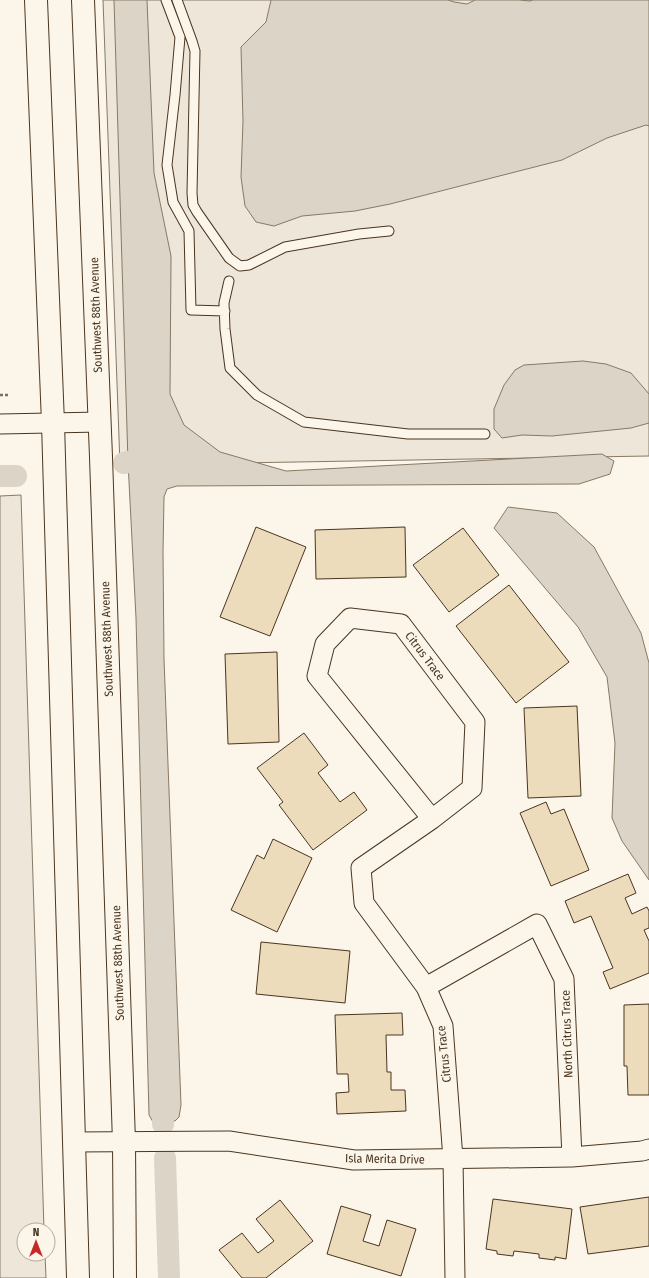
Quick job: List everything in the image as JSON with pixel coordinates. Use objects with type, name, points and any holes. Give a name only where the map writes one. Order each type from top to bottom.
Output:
[{"type":"main road","points":[[36,0],[53,423],[78,1278]]},
{"type":"main road","name":"Southwest 88th Avenue","points":[[83,0],[100,422],[124,1142],[126,1278]]},
{"type":"street","points":[[0,424],[100,422]]},
{"type":"street","name":"Citrus Trace","points":[[432,819],[317,676],[324,644],[350,618],[402,624],[475,722],[472,788],[432,819],[361,868],[364,903],[426,987],[443,1026],[453,1159],[455,1278]]},
{"type":"street","name":"North Citrus Trace","points":[[426,987],[537,924],[564,979],[572,1157]]},
{"type":"street","name":"Isla Merita Drive","points":[[74,1142],[229,1141],[354,1160],[572,1157],[642,1151],[649,1149]]},
{"type":"lane","points":[[166,0],[180,37],[175,95],[166,165],[173,202],[189,231],[191,310],[225,311]]},
{"type":"lane","points":[[177,0],[195,51],[193,205],[229,258],[240,266],[249,265],[285,247],[359,234],[389,231]]},
{"type":"lane","points":[[229,281],[224,303],[225,329],[230,368],[257,395],[304,422],[408,434],[485,434]]},
{"type":"path","points":[[0,395],[10,395]]},
{"type":"shaded area","points":[[103,0],[649,0],[649,456],[120,465]]},
{"type":"shaded area","points":[[114,0],[147,0],[154,173],[171,256],[170,394],[184,425],[220,452],[286,471],[602,454],[614,461],[610,474],[579,484],[177,486],[167,489],[164,497],[163,552],[164,659],[181,1105],[179,1117],[175,1121],[153,1122],[149,1115],[136,618],[128,462]]},
{"type":"shaded area","points":[[271,0],[448,0],[467,4],[475,0],[649,0],[649,126],[646,125],[607,138],[562,160],[390,204],[355,211],[302,216],[274,226],[256,222],[245,206],[241,177],[243,121],[241,47],[266,22]]},
{"type":"shaded area","points":[[583,361],[606,364],[631,373],[649,394],[649,423],[631,428],[552,436],[522,435],[502,438],[494,429],[494,409],[504,385],[515,370],[524,365]]},
{"type":"shaded area","points":[[21,495],[44,1222],[16,1222],[16,1262],[45,1262],[46,1278],[0,1278],[0,496]]},
{"type":"shaded area","points":[[508,507],[557,513],[594,547],[641,633],[649,663],[649,880],[622,841],[612,818],[615,743],[607,677],[578,627],[494,528]]},
{"type":"building","points":[[256,527],[306,547],[270,636],[220,617]]},
{"type":"building","points":[[405,527],[406,577],[316,579],[315,530]]},
{"type":"building","points":[[463,528],[499,575],[449,612],[413,565]]},
{"type":"building","points":[[509,585],[569,662],[516,703],[456,626]]},
{"type":"building","points":[[277,652],[279,742],[228,744],[225,654]]},
{"type":"building","points":[[577,706],[581,796],[528,798],[524,708]]},
{"type":"building","points":[[304,733],[328,765],[318,773],[340,802],[354,792],[367,810],[313,850],[279,805],[283,802],[257,768]]},
{"type":"building","points":[[546,802],[551,814],[564,809],[589,870],[551,886],[520,813]]},
{"type":"building","points":[[273,839],[312,858],[277,932],[231,910],[257,855],[264,859]]},
{"type":"building","points":[[628,874],[636,893],[625,898],[632,914],[647,907],[649,911],[649,928],[644,930],[649,941],[649,973],[610,989],[603,972],[613,968],[591,916],[574,923],[565,901]]},
{"type":"building","points":[[261,942],[350,951],[345,1003],[256,994]]},
{"type":"building","points":[[649,1004],[649,1095],[628,1095],[627,1066],[624,1066],[624,1005]]},
{"type":"building","points":[[402,1013],[403,1035],[386,1035],[387,1072],[391,1072],[391,1090],[405,1090],[406,1111],[337,1114],[336,1093],[349,1092],[348,1074],[337,1074],[335,1015]]},
{"type":"building","points":[[649,1197],[649,1246],[588,1254],[580,1207]]},
{"type":"building","points":[[493,1199],[572,1209],[566,1259],[555,1257],[555,1260],[539,1258],[539,1254],[514,1251],[513,1256],[497,1254],[497,1251],[486,1249]]},
{"type":"building","points":[[280,1200],[313,1241],[266,1278],[242,1278],[219,1250],[242,1233],[258,1253],[274,1241],[256,1219]]},
{"type":"building","points":[[341,1206],[371,1215],[363,1241],[379,1246],[387,1220],[416,1229],[401,1276],[327,1254]]},
{"type":"waterway","points":[[124,463],[128,462]]},
{"type":"waterway","points":[[0,476],[16,476]]},
{"type":"waterway","points":[[165,1158],[169,1278]]}]
